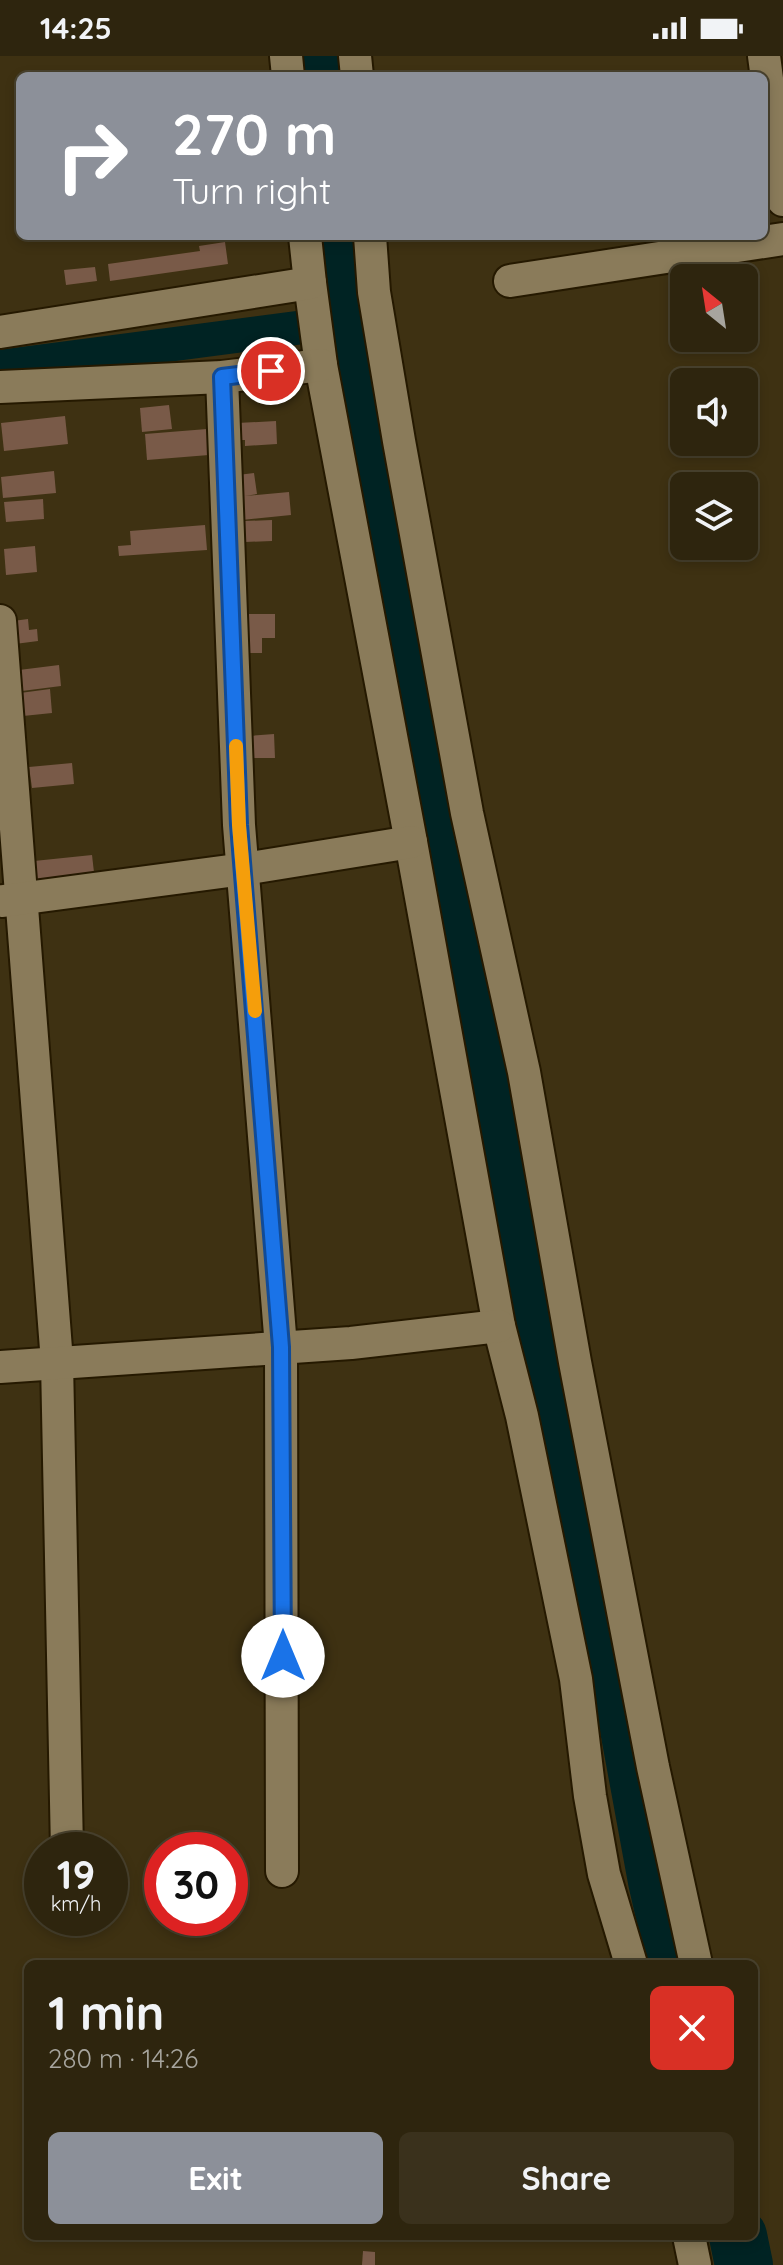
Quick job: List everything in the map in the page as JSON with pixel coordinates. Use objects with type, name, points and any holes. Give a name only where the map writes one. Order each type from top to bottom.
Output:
[{"type":"street","points":[[768,86],[783,200]]},
{"type":"street","points":[[510,281],[783,239]]},
{"type":"street","points":[[305,240],[321,365],[499,1326],[522,1416],[576,1679],[590,1796],[604,1874],[630,1960]]},
{"type":"street","points":[[370,240],[374,292],[396,426],[467,813],[524,1072],[575,1362],[653,1767],[695,1960]]},
{"type":"street","points":[[0,332],[310,283]]},
{"type":"street","points":[[0,387],[222,377],[321,365]]},
{"type":"street","points":[[222,377],[239,825],[281,1347],[282,1871]]},
{"type":"street","points":[[0,621],[11,900],[57,1362],[67,1832]]},
{"type":"street","points":[[11,900],[244,869],[411,842]]},
{"type":"street","points":[[0,1367],[351,1343],[499,1326]]},
{"type":"street","points":[[690,2240],[695,2265]]},
{"type":"building","points":[[225,242],[228,264],[110,281],[108,264],[200,251],[199,246]]},
{"type":"building","points":[[95,267],[97,281],[66,285],[64,270]]},
{"type":"building","points":[[169,405],[172,429],[142,432],[140,408]]},
{"type":"building","points":[[65,416],[68,444],[4,451],[1,423]]},
{"type":"building","points":[[276,421],[277,444],[245,446],[245,440],[238,440],[237,423]]},
{"type":"building","points":[[207,429],[209,455],[147,460],[145,434]]},
{"type":"building","points":[[54,471],[56,493],[3,498],[1,477]]},
{"type":"building","points":[[254,473],[257,494],[245,496],[289,492],[291,515],[242,520],[238,475]]},
{"type":"building","points":[[43,499],[44,519],[6,522],[4,502]]},
{"type":"building","points":[[272,520],[272,541],[245,542],[244,521]]},
{"type":"building","points":[[205,525],[207,550],[119,556],[118,546],[131,545],[130,531]]},
{"type":"building","points":[[35,546],[37,572],[6,575],[4,549]]},
{"type":"building","points":[[243,614],[275,614],[275,638],[262,638],[262,653],[244,653]]},
{"type":"building","points":[[28,619],[29,630],[37,629],[38,641],[15,644],[13,621]]},
{"type":"building","points":[[59,665],[61,686],[22,691],[19,670]]},
{"type":"building","points":[[50,689],[52,713],[23,716],[20,693]]},
{"type":"building","points":[[274,734],[275,758],[250,758],[249,736]]},
{"type":"building","points":[[72,763],[74,784],[32,788],[29,767]]},
{"type":"building","points":[[92,855],[95,881],[37,887],[34,861]]},
{"type":"building","points":[[363,2251],[375,2252],[375,2265],[362,2265]]},
{"type":"waterway","points":[[331,56],[333,72]]},
{"type":"waterway","points":[[347,240],[355,317],[501,1095],[675,1960]]},
{"type":"waterway","points":[[332,322],[355,317]]},
{"type":"waterway","points":[[0,367],[304,327]]},
{"type":"waterway","points":[[739,2240],[744,2265]]},
{"type":"slow traffic","points":[[236,746],[239,825],[255,1011]]},
{"type":"route","points":[[271,371],[222,377],[239,825],[281,1347],[283,1656]]}]
